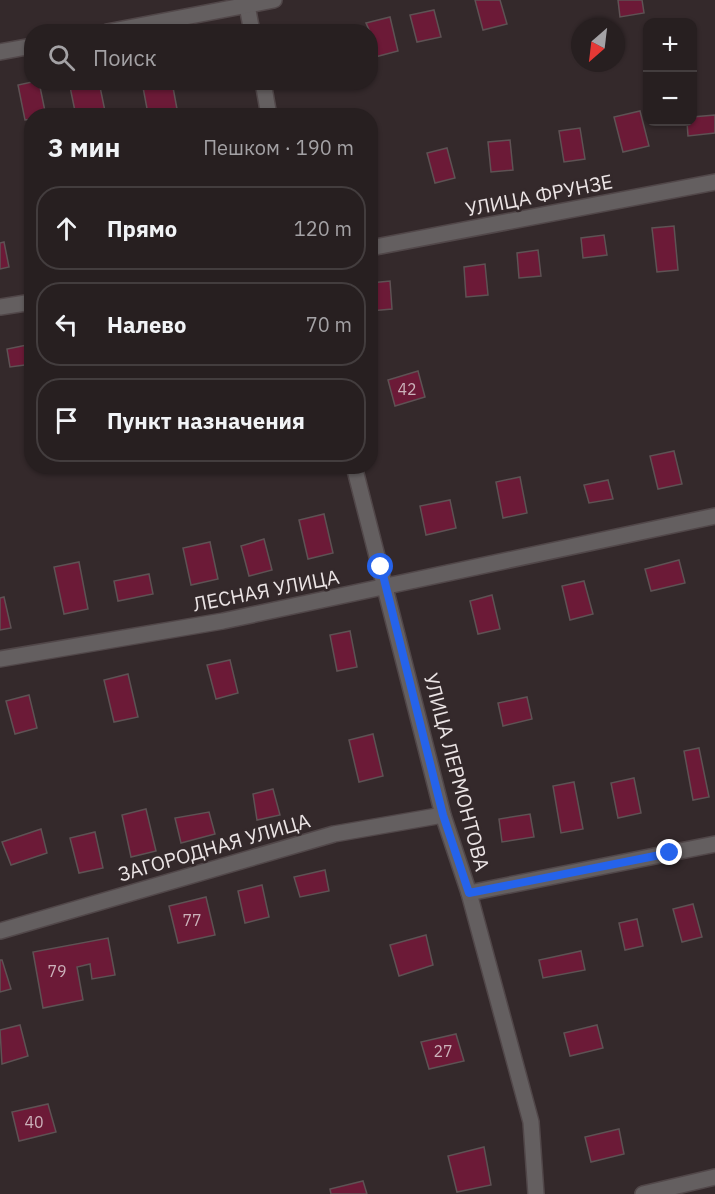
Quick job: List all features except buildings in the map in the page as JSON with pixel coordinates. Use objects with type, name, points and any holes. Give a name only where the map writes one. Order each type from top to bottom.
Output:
[{"type":"street","points":[[145,24],[246,3],[274,0]]},
{"type":"street","points":[[246,3],[250,24]]},
{"type":"street","points":[[0,52],[24,48]]},
{"type":"street","points":[[264,90],[268,108]]},
{"type":"street","name":"УЛИЦА ФРУНЗЕ","points":[[378,246],[715,182]]},
{"type":"street","points":[[0,307],[24,303]]},
{"type":"street","name":"УЛИЦА ЛЕРМОНТОВА","points":[[356,474],[443,815],[469,893],[531,1122],[536,1194]]},
{"type":"street","name":"ЛЕСНАЯ УЛИЦА","points":[[0,659],[223,621],[715,516]]},
{"type":"street","name":"ЗАГОРОДНАЯ УЛИЦА","points":[[0,931],[334,834],[443,815]]},
{"type":"street","points":[[469,893],[715,844]]},
{"type":"street","points":[[643,1194],[715,1177]]},
{"type":"route","points":[[381,567],[443,815],[469,893],[670,853]]}]
